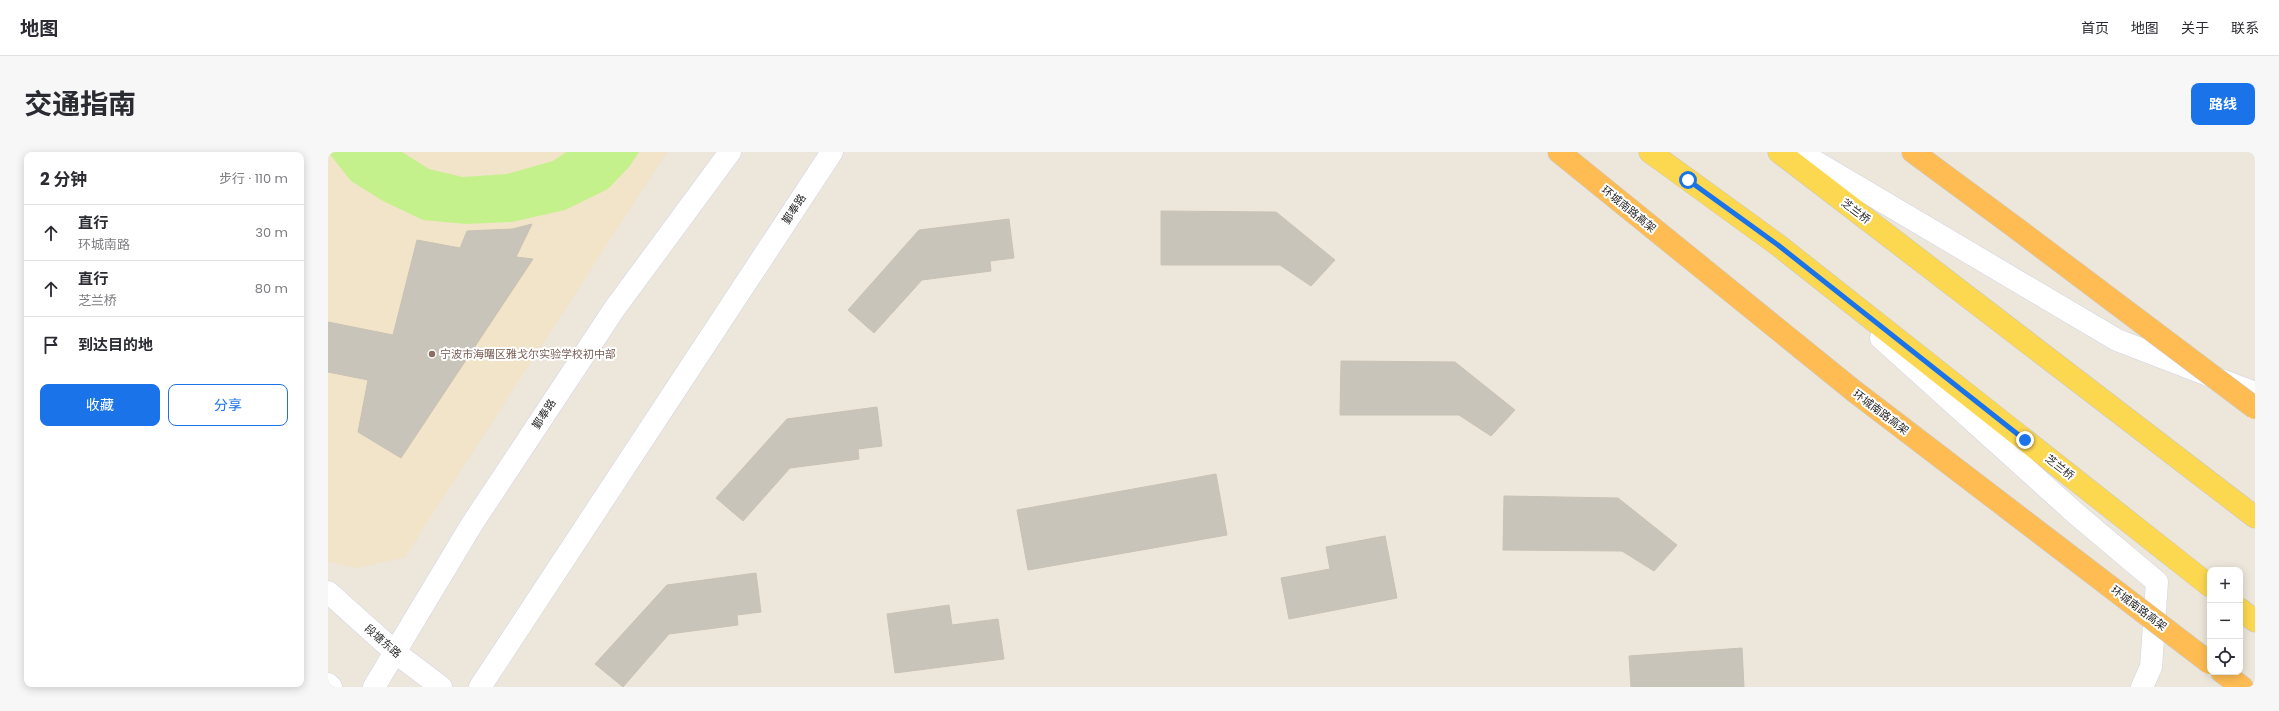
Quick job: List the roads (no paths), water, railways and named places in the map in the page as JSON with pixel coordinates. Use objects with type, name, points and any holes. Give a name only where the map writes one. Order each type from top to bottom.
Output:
[{"type":"highway","name":"环城南路高架","points":[[1559,152],[1854,391],[2207,661]]},
{"type":"highway","points":[[1913,152],[2255,408]]},
{"type":"highway","points":[[2226,675],[2242,687]]},
{"type":"main road","name":"鄞奉路","points":[[374,687],[472,524],[614,308],[730,152]]},
{"type":"main road","name":"鄞奉路","points":[[480,687],[832,152]]},
{"type":"main road","name":"芝兰桥","points":[[1650,152],[1778,245],[2207,584]]},
{"type":"main road","name":"芝兰桥","points":[[1779,152],[2255,517]]},
{"type":"main road","points":[[1799,152],[2117,340],[2255,393]]},
{"type":"main road","points":[[1778,245],[2075,513],[2158,582],[2151,667],[2142,687]]},
{"type":"main road","name":"段塘东路","points":[[328,592],[396,652],[441,687]]},
{"type":"main road","points":[[2243,611],[2255,621]]},
{"type":"main road","points":[[328,684],[331,687]]},
{"type":"place","name":"宁波市海曙区雅戈尔实验学校初中部","points":[[432,354]]}]
